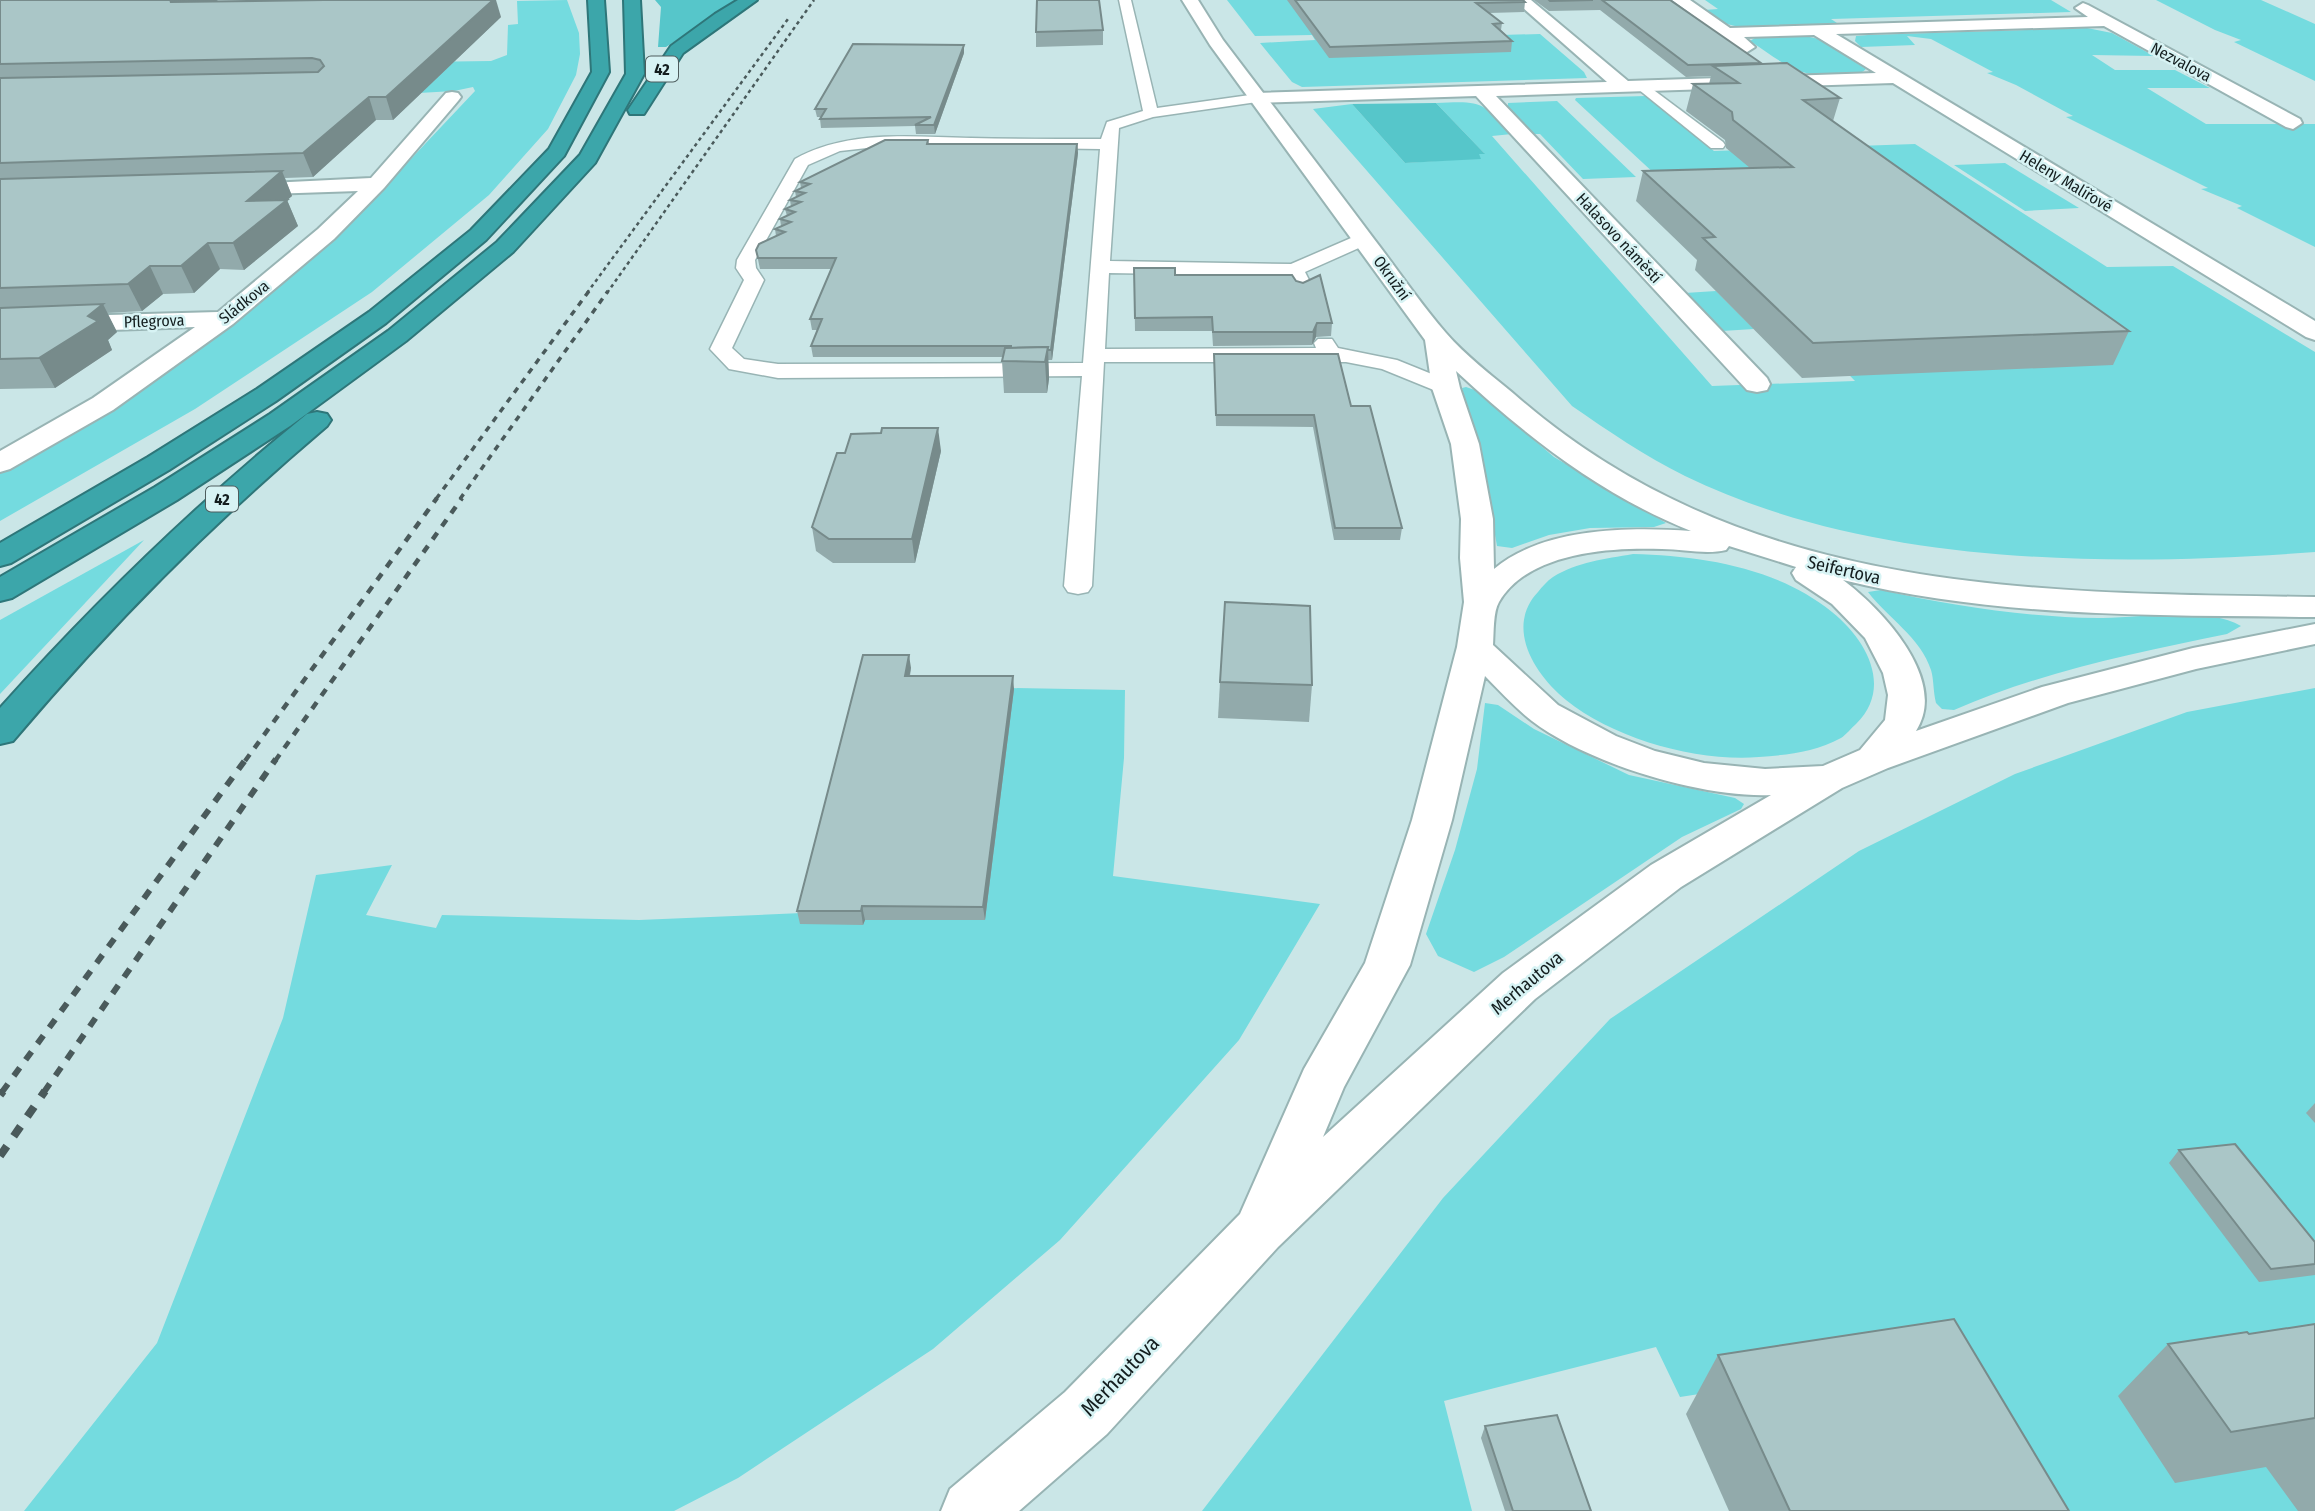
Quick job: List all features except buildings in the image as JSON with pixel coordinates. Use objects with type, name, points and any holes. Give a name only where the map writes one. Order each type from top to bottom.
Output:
[{"type":"highway","points":[[0,556],[137,476],[239,412],[409,293],[463,249],[539,175],[580,120],[595,92],[603,69],[606,30],[596,0]]},
{"type":"highway","name":"42","points":[[592,156],[619,115],[637,65],[640,28],[638,13],[632,0]]},
{"type":"highway","name":"42","points":[[0,732],[80,640],[166,553],[229,494],[405,346],[462,285],[550,205],[592,156],[626,125],[677,50],[749,0]]},
{"type":"highway","name":"42","points":[[0,591],[289,414],[462,285]]},
{"type":"highway","points":[[0,539],[137,476]]},
{"type":"street","name":"Okružní","points":[[1190,0],[1216,42],[1438,340],[1447,388],[1465,444],[1475,506],[1480,602],[1475,647]]},
{"type":"street","points":[[1680,0],[1797,81]]},
{"type":"street","name":"Nezvalova","points":[[2069,0],[2293,123]]},
{"type":"street","points":[[1519,2],[1624,86]]},
{"type":"street","points":[[1727,33],[2105,21]]},
{"type":"street","name":"Heleny Malířové","points":[[1817,30],[2315,332]]},
{"type":"street","points":[[1257,98],[1896,78]]},
{"type":"street","name":"Halasovo náměstí","points":[[1481,91],[1757,384]]},
{"type":"street","name":"Sládkova","points":[[0,463],[103,404],[224,319],[326,234],[377,184],[452,97]]},
{"type":"street","points":[[209,190],[377,184]]},
{"type":"street","name":"Pflegrova","points":[[0,326],[224,319]]},
{"type":"street","name":"Seifertova","points":[[1438,340],[1543,435],[1594,469],[1664,508],[1753,547],[1854,575],[1956,592],[2092,603],[2315,607]]},
{"type":"street","points":[[1480,602],[1509,572],[1544,553],[1601,542],[1662,538],[1753,547],[1824,581],[1855,604],[1878,630],[1905,680],[1906,718],[1874,759]]},
{"type":"street","points":[[1475,647],[1545,713],[1603,745],[1644,761],[1704,776],[1765,782],[1828,779],[1874,759],[2055,695],[2193,659],[2315,634]]},
{"type":"street","name":"Merhautova","points":[[1259,1230],[1321,1083],[1387,965],[1432,820],[1475,647]]},
{"type":"street","name":"Merhautova","points":[[972,1511],[1086,1413],[1259,1230],[1519,986],[1666,876],[1828,779]]},
{"type":"lane","points":[[1125,0],[1151,113]]},
{"type":"lane","points":[[1643,86],[1717,145]]},
{"type":"lane","points":[[1079,586],[1099,267],[1112,125],[1151,113],[1257,98]]},
{"type":"lane","points":[[1109,144],[893,143],[844,146],[811,154],[801,162],[746,260],[746,268],[754,280],[721,349],[737,365],[778,371],[1093,363],[1327,348],[1366,356],[1447,388]]},
{"type":"lane","points":[[1099,267],[1294,270],[1364,239]]},
{"type":"lane","points":[[1294,270],[1303,288]]},
{"type":"shaded area","points":[[567,0],[579,33],[580,54],[576,75],[548,129],[489,195],[372,292],[195,409],[0,521],[0,472],[119,402],[237,318],[341,233],[475,91],[473,87],[454,91],[401,94],[134,66],[491,61],[507,55],[508,25],[518,24],[517,1]]},
{"type":"shaded area","points":[[655,0],[739,0],[666,47],[658,47],[661,7]]},
{"type":"shaded area","points":[[1227,0],[1462,0],[1501,35],[1540,34],[1584,72],[1587,78],[1302,87],[1292,82],[1260,43],[1315,40],[1312,35],[1255,36]]},
{"type":"shaded area","points":[[1705,0],[2051,0],[2071,12],[1831,19],[1843,27],[1743,28],[1723,23],[1704,10],[1718,9]]},
{"type":"shaded area","points":[[2156,0],[2261,0],[2315,24],[2315,81],[2234,42],[2241,40]]},
{"type":"shaded area","points":[[2087,28],[2112,33],[2154,56],[2092,55],[2115,70],[2175,70],[2210,88],[2147,88],[2206,124],[2315,124],[2315,247],[2237,208],[2242,206],[2201,189],[2208,188],[2066,117],[2073,116],[2016,85],[1987,73],[1993,72],[1931,39],[1907,36],[1915,45],[1861,47],[1855,41],[1856,36],[1868,35]]},
{"type":"shaded area","points":[[1800,35],[1819,39],[1866,69],[1850,76],[1802,72],[1750,41],[1758,36]]},
{"type":"shaded area","points":[[1646,96],[1714,151],[1915,144],[2107,267],[2173,266],[2315,352],[2315,552],[2157,559],[2075,559],[1994,554],[1913,544],[1834,528],[1757,506],[1685,476],[1641,452],[1572,406],[1313,109],[1352,104],[1405,163],[1480,158],[1478,154],[1484,153],[1436,103],[1463,102],[1480,105],[1512,134],[1492,136],[1712,386],[1855,381],[1657,176],[1575,100]]},
{"type":"shaded area","points":[[1557,101],[1636,177],[1583,179],[1540,134],[1532,134],[1508,108],[1508,103]]},
{"type":"shaded area","points":[[1436,103],[1485,154],[1479,154],[1481,159],[1405,163],[1352,104]]},
{"type":"shaded area","points":[[2005,163],[2079,208],[2025,211],[1954,165]]},
{"type":"shaded area","points":[[1716,291],[1754,329],[1722,331],[1685,293]]},
{"type":"shaded area","points":[[1462,388],[1475,390],[1554,457],[1666,523],[1654,527],[1590,528],[1549,535],[1512,548],[1497,546],[1481,457]]},
{"type":"shaded area","points":[[144,540],[0,694],[0,620]]},
{"type":"shaded area","points":[[1633,554],[1712,561],[1737,567],[1763,574],[1810,597],[1845,623],[1865,650],[1874,680],[1873,695],[1867,710],[1843,737],[1821,747],[1780,755],[1735,758],[1709,756],[1657,745],[1608,726],[1586,714],[1554,689],[1534,664],[1524,635],[1528,606],[1547,582],[1562,572],[1581,564]]},
{"type":"shaded area","points":[[1881,590],[1962,606],[2016,613],[2098,618],[2171,614],[2209,616],[2241,626],[2227,634],[2054,674],[1954,710],[1942,709],[1936,703],[1931,670],[1920,648],[1868,592]]},
{"type":"shaded area","points":[[1009,688],[1125,690],[1124,758],[1113,876],[1320,904],[1239,1040],[1060,1240],[933,1349],[738,1478],[674,1511],[24,1511],[157,1343],[283,1018],[316,875],[392,865],[366,915],[436,928],[442,915],[639,920],[802,913]]},
{"type":"shaded area","points":[[2315,688],[2315,1511],[1981,1511],[1898,1363],[1680,1397],[1656,1347],[1444,1401],[1472,1511],[1202,1511],[1443,1198],[1610,1019],[1859,851],[2015,774],[2187,712]]},
{"type":"shaded area","points":[[1485,703],[1498,705],[1534,729],[1629,775],[1735,798],[1744,804],[1741,809],[1682,837],[1504,957],[1474,972],[1438,956],[1426,934],[1455,850],[1477,769]]},
{"type":"railway","points":[[607,293],[814,0]]},
{"type":"railway","points":[[587,293],[788,19]]},
{"type":"railway","points":[[436,499],[589,291]]},
{"type":"railway","points":[[460,499],[608,291]]},
{"type":"railway","points":[[245,761],[437,498]]},
{"type":"railway","points":[[275,761],[462,498]]},
{"type":"railway","points":[[2,1092],[246,759]]},
{"type":"railway","points":[[44,1092],[276,759]]},
{"type":"railway","points":[[0,1095],[3,1091]]},
{"type":"railway","points":[[0,1156],[45,1091]]}]
